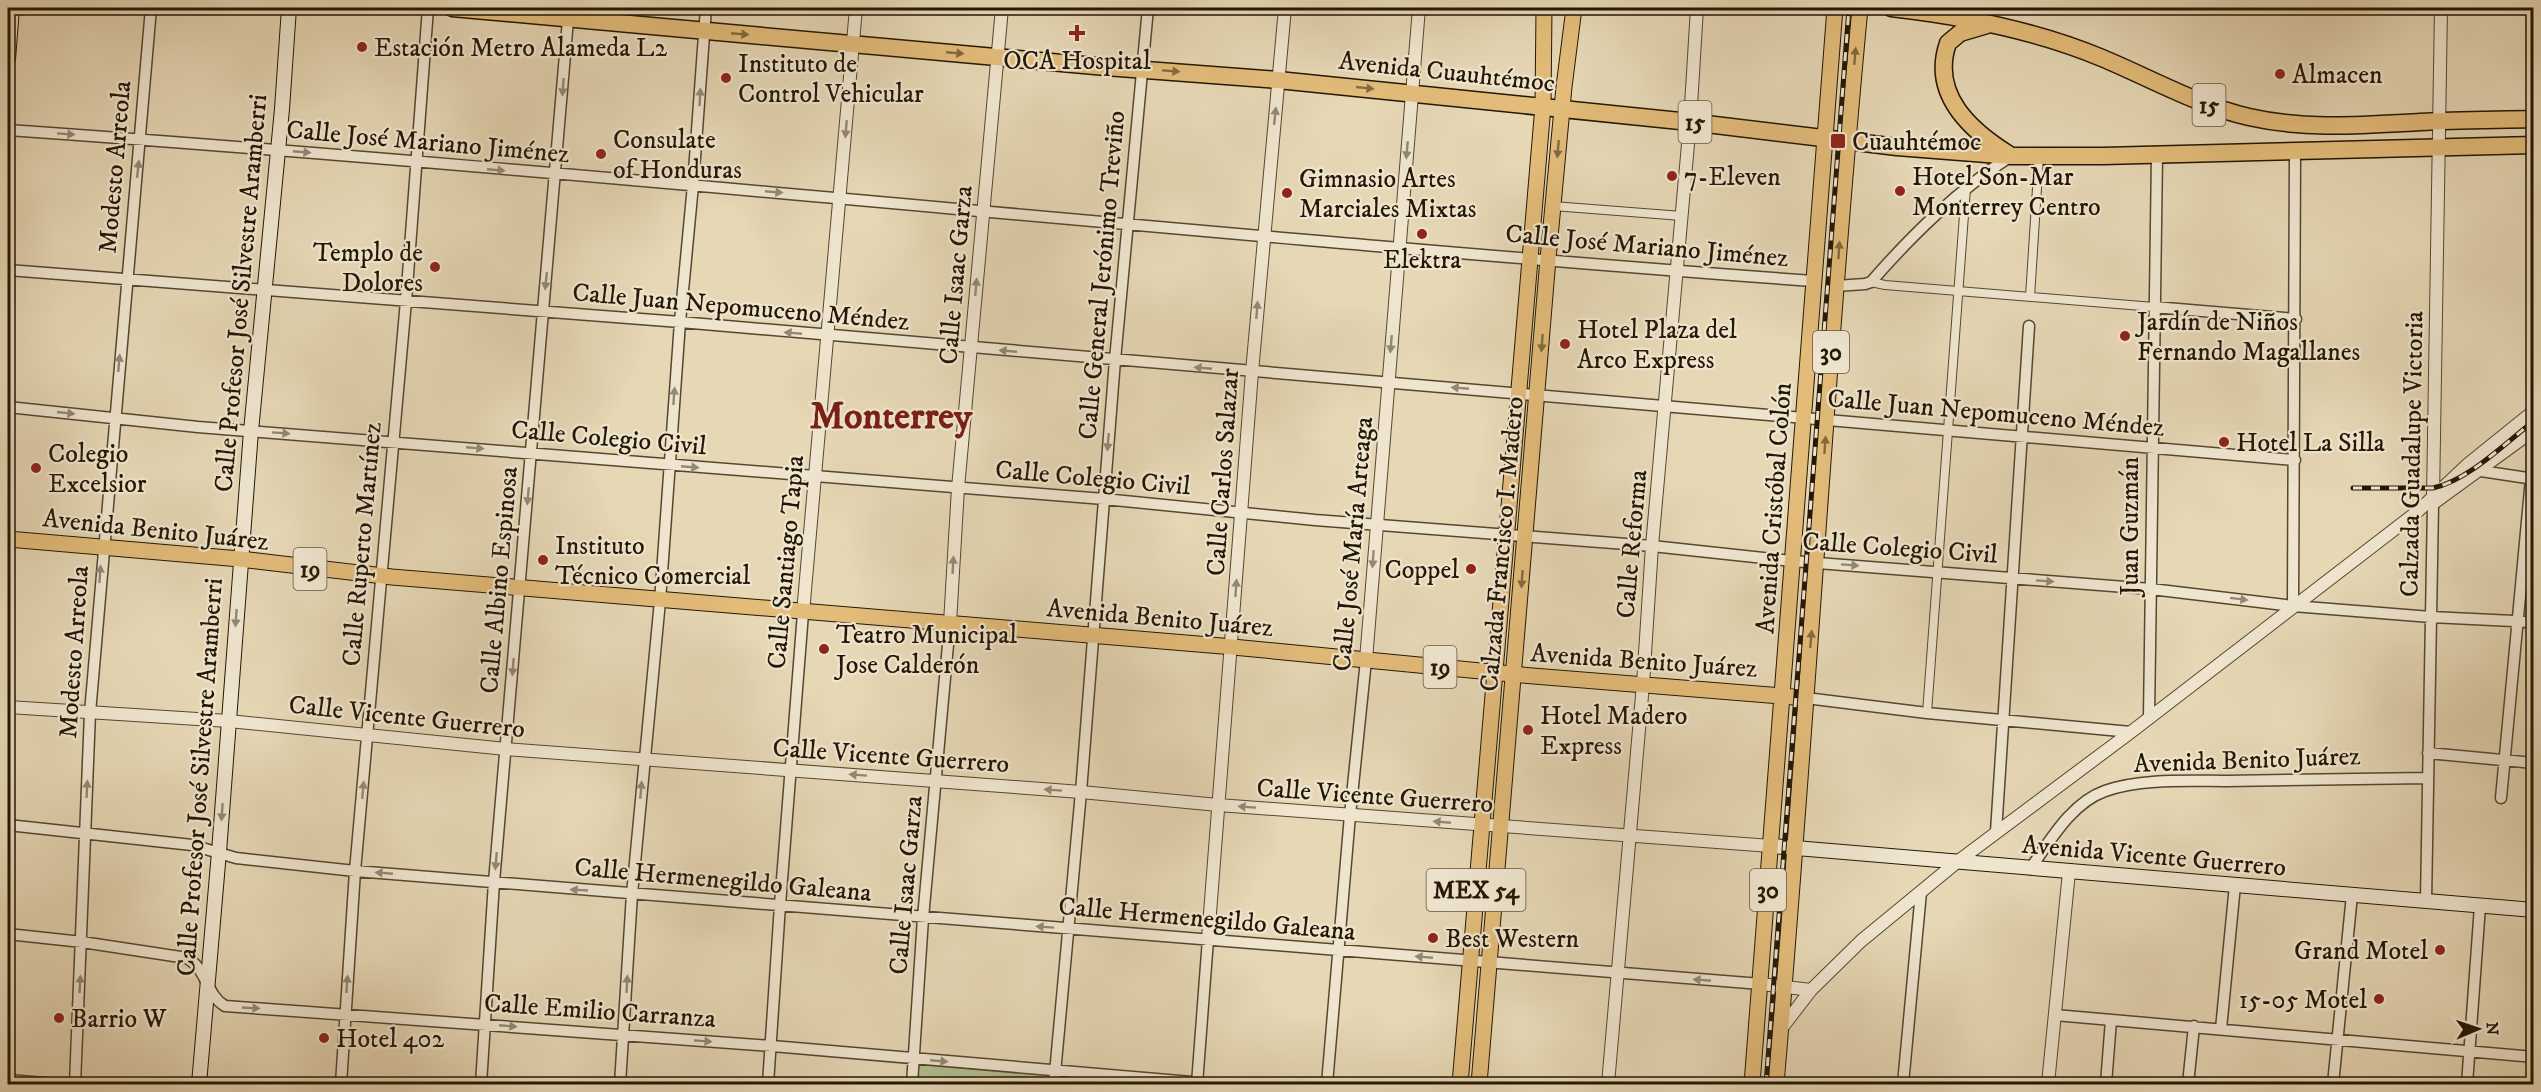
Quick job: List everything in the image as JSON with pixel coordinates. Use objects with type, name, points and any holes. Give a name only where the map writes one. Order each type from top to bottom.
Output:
[{"type":"highway","name":"Avenida Cuauhtémoc","points":[[452,8],[569,13],[704,30],[852,44],[1278,80],[1562,108],[1897,147],[2012,156],[2437,149]]},
{"type":"highway","name":"15","points":[[1891,8],[1993,24],[2086,52],[2192,98],[2234,113],[2268,121],[2324,127],[2534,119]]},
{"type":"highway","points":[[1993,24],[1968,29],[1953,37],[1947,43],[1944,67],[1950,94],[1963,118],[1982,137],[2012,156]]},
{"type":"highway","name":"15","points":[[2437,149],[2531,144]]},
{"type":"main road","points":[[8,59],[12,8]]},
{"type":"main road","name":"Calle Profesor José Silvestre Aramberri","points":[[198,1084],[219,852],[250,431],[289,8]]},
{"type":"main road","name":"Calzada Francisco I. Madero","points":[[1460,1084],[1543,106],[1544,8]]},
{"type":"main road","name":"Calzada Francisco I. Madero","points":[[1479,1084],[1548,259],[1574,8]]},
{"type":"main road","name":"Avenida Cristóbal Colón","points":[[1752,1084],[1784,695],[1792,561],[1835,8]]},
{"type":"main road","name":"Avenida Cristóbal Colón","points":[[1781,1029],[1847,140],[1860,8]]},
{"type":"main road","name":"Avenida Benito Juárez","points":[[8,539],[660,601],[1093,635],[1806,698]]},
{"type":"main road","name":"Avenida Vicente Guerrero","points":[[1771,846],[2534,910]]},
{"type":"main road","name":"30","points":[[1776,1084],[1781,1029]]},
{"type":"street","name":"Modesto Arreola","points":[[75,1084],[90,713],[102,547],[141,140],[151,8]]},
{"type":"street","name":"Calle Ruperto Martínez","points":[[341,1084],[355,871],[406,301],[428,8]]},
{"type":"street","points":[[620,1084],[632,894],[660,601],[706,8]]},
{"type":"street","name":"Calle Santiago Tapia","points":[[768,1084],[813,477],[828,336],[856,8]]},
{"type":"street","name":"Calle Isaac Garza","points":[[912,1084],[923,918],[950,623],[958,489],[1002,8]]},
{"type":"street","name":"Calle General Jerónimo Treviño","points":[[1054,1084],[1081,792],[1115,360],[1148,8]]},
{"type":"street","name":"Calle Carlos Salazar","points":[[1197,1084],[1252,372],[1285,8]]},
{"type":"street","name":"Calle José María Arteaga","points":[[1327,1084],[1366,660],[1419,8]]},
{"type":"street","name":"Calle Reforma","points":[[1608,1084],[1643,684],[1652,546],[1690,122],[1697,8]]},
{"type":"street","name":"Calzada Guadalupe Victoria","points":[[2426,901],[2441,8]]},
{"type":"street","name":"Calle Albino Espinosa","points":[[481,1084],[494,882],[569,13]]},
{"type":"street","name":"Calle José Mariano Jiménez","points":[[8,130],[277,150],[693,185],[982,213],[1813,281]]},
{"type":"street","points":[[2294,606],[2295,151]]},
{"type":"street","name":"Juan Guzmán","points":[[2149,718],[2157,155]]},
{"type":"street","points":[[1871,282],[1909,238],[1966,187],[2012,156]]},
{"type":"street","points":[[2030,297],[2039,157]]},
{"type":"street","points":[[1927,713],[1966,187]]},
{"type":"street","points":[[1553,206],[1682,216]]},
{"type":"street","name":"Calle Juan Nepomuceno Méndez","points":[[8,270],[680,322],[2295,460]]},
{"type":"street","points":[[1836,286],[1871,282],[2296,319]]},
{"type":"street","points":[[1996,832],[2029,326]]},
{"type":"street","name":"Calle Colegio Civil","points":[[8,407],[250,431],[1104,499],[1525,538],[1652,546],[1792,561],[2151,589],[2294,606],[2431,617],[2534,622]]},
{"type":"street","points":[[1781,1029],[1811,990],[1861,941],[1957,862],[2131,732],[2433,500],[2534,411]]},
{"type":"street","points":[[2433,500],[2481,471],[2534,430]]},
{"type":"street","points":[[2481,471],[2532,479],[2501,798]]},
{"type":"street","name":"19","points":[[1806,698],[1927,713],[2131,732]]},
{"type":"street","name":"Calle Vicente Guerrero","points":[[8,707],[229,721],[507,749],[1771,846]]},
{"type":"street","points":[[2428,753],[2534,763]]},
{"type":"street","name":"Avenida Benito Juárez","points":[[2030,868],[2065,821],[2088,800],[2104,791],[2124,786],[2196,781],[2428,778]]},
{"type":"street","name":"Calle Hermenegildo Galeana","points":[[8,825],[192,845],[236,858],[355,871],[1761,984]]},
{"type":"street","points":[[2048,1084],[2069,872]]},
{"type":"street","points":[[2221,1029],[2235,885]]},
{"type":"street","points":[[1903,1084],[1921,892]]},
{"type":"street","points":[[2333,1084],[2352,895]]},
{"type":"street","points":[[2467,1084],[2480,906]]},
{"type":"street","name":"Calle Emilio Carranza","points":[[8,934],[82,942],[187,958],[194,962],[207,980],[213,995],[225,1006],[772,1046],[1215,1084]]},
{"type":"street","points":[[1761,984],[1811,990]]},
{"type":"street","points":[[2055,1015],[2534,1057]]},
{"type":"street","points":[[2106,1084],[2111,1020]]},
{"type":"street","points":[[2188,1084],[2194,1026]]},
{"type":"street","points":[[8,1080],[57,1084]]},
{"type":"green space","points":[[914,1059],[1056,1071],[1054,1084],[911,1084]]},
{"type":"railway","points":[[1766,1084],[1849,8]]},
{"type":"railway","points":[[2353,488],[2433,488],[2446,484],[2473,469],[2534,421]]},
{"type":"place","name":"OCA Hospital","points":[[1077,33]]},
{"type":"place","name":"Estación Metro Alameda L2","points":[[362,47]]},
{"type":"place","name":"Almacen","points":[[2280,74]]},
{"type":"place","name":"Instituto de Control Vehicular","points":[[726,78]]},
{"type":"place","name":"Cuauhtémoc","points":[[1838,141]]},
{"type":"place","name":"Consulate of Honduras","points":[[601,154]]},
{"type":"place","name":"7-Eleven","points":[[1672,176]]},
{"type":"place","name":"Hotel Son-Mar Monterrey Centro","points":[[1900,191]]},
{"type":"place","name":"Gimnasio Artes Marciales Mixtas","points":[[1287,193]]},
{"type":"place","name":"Elektra","points":[[1422,234]]},
{"type":"place","name":"Templo de Dolores","points":[[435,267]]},
{"type":"place","name":"Jardín de Niños Fernando Magallanes","points":[[2125,336]]},
{"type":"place","name":"Hotel Plaza del Arco Express","points":[[1565,344]]},
{"type":"place","name":"Hotel La Silla","points":[[2224,442]]},
{"type":"place","name":"Colegio Excelsior","points":[[36,468]]},
{"type":"place","name":"Instituto Técnico Comercial","points":[[543,560]]},
{"type":"place","name":"Coppel","points":[[1471,569]]},
{"type":"place","name":"Teatro Municipal Jose Calderón","points":[[824,649]]},
{"type":"place","name":"Hotel Madero Express","points":[[1528,730]]},
{"type":"place","name":"Best Western","points":[[1433,938]]},
{"type":"place","name":"Grand Motel","points":[[2440,950]]},
{"type":"place","name":"15-05 Motel","points":[[2379,999]]},
{"type":"place","name":"Barrio W","points":[[59,1018]]},
{"type":"place","name":"Hotel 402","points":[[324,1038]]},
{"type":"district","name":"Monterrey","points":[[891,415]]}]
